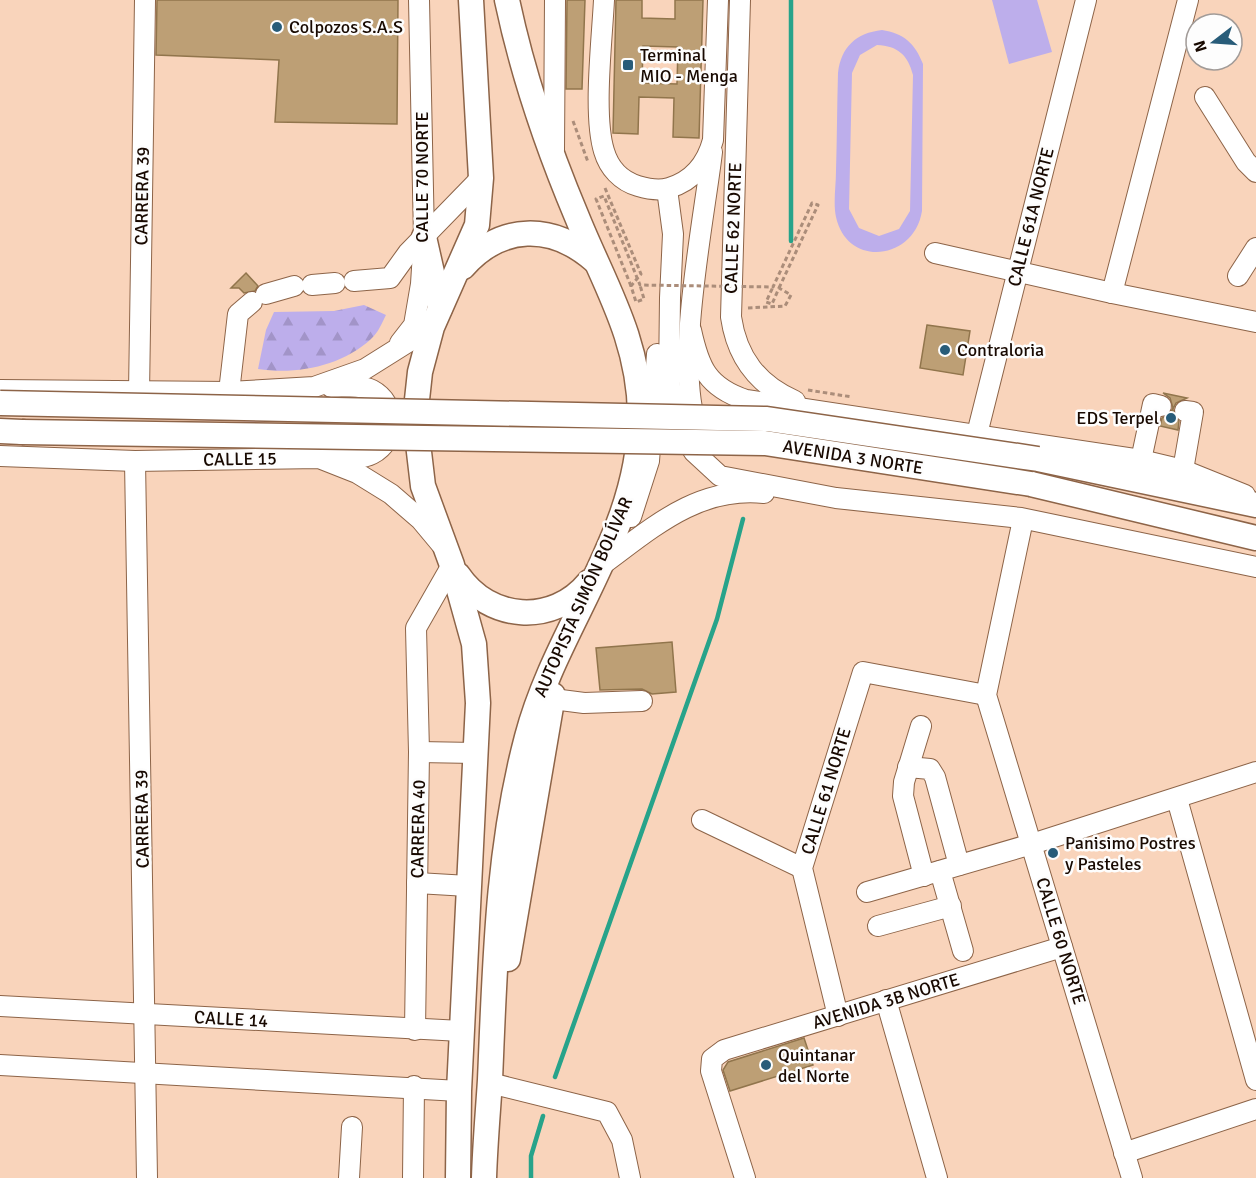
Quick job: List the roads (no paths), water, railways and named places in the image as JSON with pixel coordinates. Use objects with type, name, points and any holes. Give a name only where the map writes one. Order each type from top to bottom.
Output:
[{"type":"main road","points":[[458,1178],[461,1031],[478,704],[474,644],[450,558],[423,486],[416,441],[417,395],[436,318],[477,225],[482,178],[471,0]]},
{"type":"main road","name":"AUTOPISTA SIMÓN BOLÍVAR","points":[[484,1178],[497,908],[515,786],[540,689],[617,531],[630,493],[638,453],[640,413],[637,373],[628,334],[614,296],[595,261],[554,161],[528,86],[507,0]]},
{"type":"main road","points":[[454,281],[474,254],[488,244],[519,234],[536,233],[560,238],[582,250],[595,261]]},
{"type":"main road","points":[[424,237],[436,318]]},
{"type":"main road","name":"AVENIDA 3 NORTE","points":[[0,403],[767,418],[1038,459],[1256,505]]},
{"type":"main road","name":"CALLE 15","points":[[0,431],[443,438]]},
{"type":"main road","name":"AVENIDA 3 NORTE","points":[[443,438],[765,443],[1031,484],[1256,538]]},
{"type":"main road","points":[[450,558],[467,587],[482,600],[500,609],[525,613],[551,609],[574,597],[599,567]]},
{"type":"main road","points":[[490,1083],[515,909],[552,699],[567,635]]},
{"type":"street","name":"CARRERA 39","points":[[139,393],[145,0]]},
{"type":"street","name":"CALLE 70 NORTE","points":[[397,347],[414,325],[421,284],[424,237],[419,0]]},
{"type":"street","points":[[554,161],[555,0]]},
{"type":"street","points":[[604,0],[600,120],[605,153],[616,173],[628,183],[646,189],[667,189],[687,180],[704,164],[713,140]]},
{"type":"street","points":[[717,0],[713,140],[691,330],[689,383],[693,417],[705,445],[716,460],[745,481]]},
{"type":"street","name":"CALLE 62 NORTE","points":[[740,0],[732,329],[743,357],[759,379],[782,396],[821,410]]},
{"type":"street","name":"CALLE 61A NORTE","points":[[977,434],[1086,0]]},
{"type":"street","points":[[1112,293],[1188,0]]},
{"type":"street","points":[[1205,96],[1246,162],[1256,172]]},
{"type":"street","points":[[229,392],[238,314],[259,298],[303,286],[390,278],[408,253],[482,178]]},
{"type":"street","points":[[667,189],[674,234],[669,381],[672,399],[684,436],[694,452],[720,476],[836,498],[1021,518],[1256,567]]},
{"type":"street","points":[[599,567],[627,526],[644,483],[649,461],[657,364],[657,298],[667,189]]},
{"type":"street","points":[[1238,276],[1256,248]]},
{"type":"street","points":[[935,253],[1112,293],[1256,322]]},
{"type":"street","points":[[314,387],[365,369],[436,318]]},
{"type":"street","points":[[691,330],[697,357],[704,371],[721,388],[746,400],[1141,460],[1183,470],[1256,499]]},
{"type":"street","points":[[0,390],[139,393],[229,392],[314,387],[370,389],[387,404],[391,416],[388,438],[371,454],[360,458],[319,458]]},
{"type":"street","points":[[1141,460],[1153,404],[1161,406]]},
{"type":"street","points":[[1183,470],[1192,412],[1185,411]]},
{"type":"street","name":"CALLE 15","points":[[0,456],[135,460],[319,458],[357,473],[391,494],[421,520],[450,558]]},
{"type":"street","name":"CARRERA 39","points":[[135,460],[147,1178]]},
{"type":"street","points":[[599,567],[668,515],[689,504],[730,494],[756,492],[1021,529],[1256,579]]},
{"type":"street","name":"CALLE 60 NORTE","points":[[1021,529],[986,695],[1132,1178]]},
{"type":"street","name":"CARRERA 40","points":[[414,1029],[419,752],[416,628],[450,558]]},
{"type":"street","name":"CALLE 61 NORTE","points":[[838,1016],[802,868],[863,672],[986,695]]},
{"type":"street","points":[[552,699],[584,703],[642,701]]},
{"type":"street","points":[[921,726],[904,782],[905,810],[932,873],[951,906],[963,951]]},
{"type":"street","points":[[419,752],[476,753]]},
{"type":"street","points":[[908,767],[930,769],[935,777],[960,865]]},
{"type":"street","points":[[867,892],[1032,844],[1256,772]]},
{"type":"street","points":[[1177,799],[1256,1080]]},
{"type":"street","points":[[702,820],[802,868]]},
{"type":"street","points":[[417,883],[468,886]]},
{"type":"street","points":[[878,926],[951,906]]},
{"type":"street","name":"AVENIDA 3B NORTE","points":[[745,1178],[711,1071],[712,1059],[724,1050],[1062,946]]},
{"type":"street","points":[[886,1000],[937,1178]]},
{"type":"street","name":"CALLE 14","points":[[0,1006],[461,1031]]},
{"type":"street","points":[[0,1065],[414,1086],[459,1091]]},
{"type":"street","points":[[490,1083],[607,1112],[622,1140],[630,1178]]},
{"type":"street","points":[[413,1178],[414,1086]]},
{"type":"street","points":[[1124,1153],[1256,1109]]},
{"type":"street","points":[[349,1178],[352,1128]]},
{"type":"waterway","points":[[791,0],[791,241]]},
{"type":"waterway","points":[[555,1077],[717,619],[743,519]]},
{"type":"waterway","points":[[531,1178],[531,1156],[543,1116]]},
{"type":"place","name":"Colpozos S.A.S","points":[[277,27]]},
{"type":"place","name":"Terminal MIO - Menga","points":[[628,65]]},
{"type":"place","name":"Contraloria","points":[[945,350]]},
{"type":"place","name":"EDS Terpel","points":[[1171,418]]},
{"type":"place","name":"Panisimo Postres y Pasteles","points":[[1053,853]]},
{"type":"place","name":"Quintanar del Norte","points":[[766,1065]]}]
